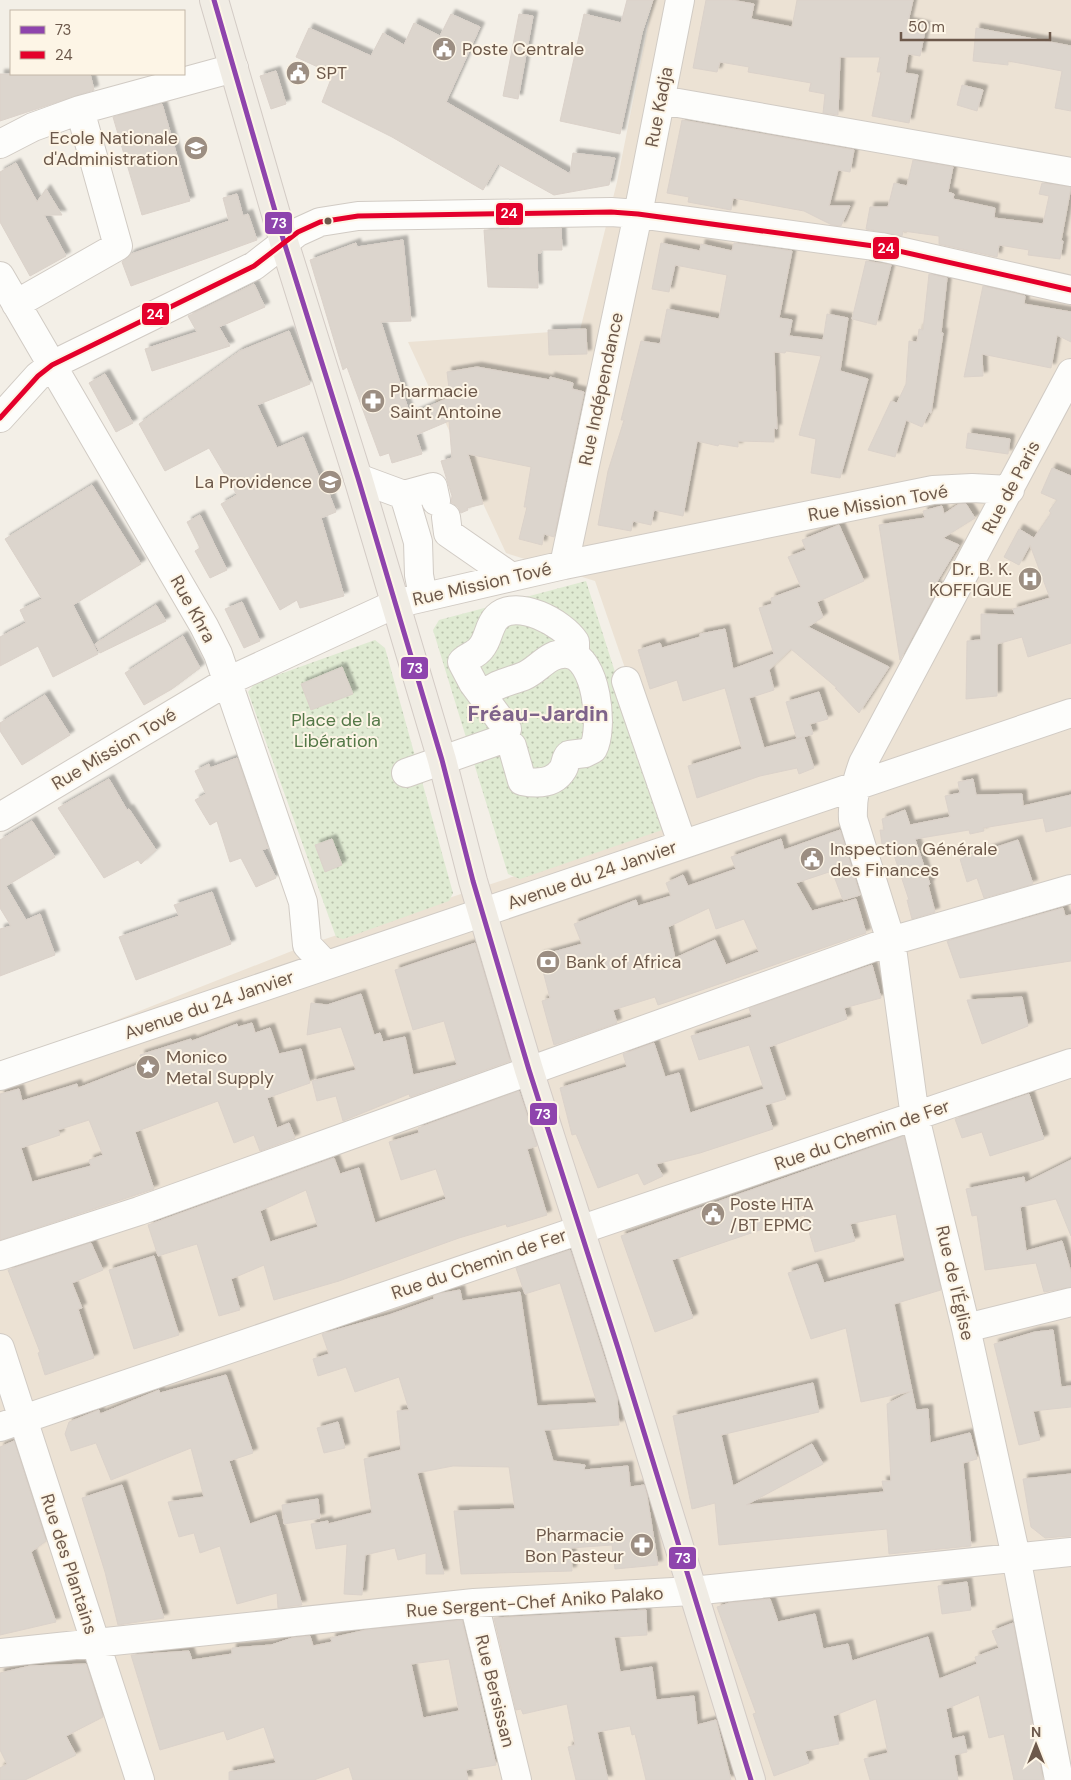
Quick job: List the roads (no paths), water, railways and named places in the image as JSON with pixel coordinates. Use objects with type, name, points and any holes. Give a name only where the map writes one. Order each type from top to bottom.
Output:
[{"type":"main road","points":[[214,0],[284,242],[358,478],[442,760],[483,913],[529,1070],[581,1230],[751,1780]]},
{"type":"street","name":"Rue Kadja","points":[[638,214],[680,0]]},
{"type":"street","points":[[0,144],[33,127],[80,110],[234,68]]},
{"type":"street","points":[[661,100],[1071,172]]},
{"type":"street","points":[[16,304],[118,246],[80,110]]},
{"type":"street","points":[[0,418],[38,376],[52,365],[254,266],[298,232],[320,222],[358,216],[611,212],[638,214],[880,247],[1071,290]]},
{"type":"street","name":"Rue Indépendance","points":[[564,565],[638,214]]},
{"type":"street","name":"Rue Khra","points":[[0,276],[204,626],[228,681],[303,902],[307,945],[326,965]]},
{"type":"street","name":"Rue de Paris","points":[[855,786],[863,763],[876,738],[1071,373]]},
{"type":"street","points":[[358,478],[404,495],[433,488],[443,517],[510,576]]},
{"type":"street","name":"Rue Mission Tové","points":[[0,817],[228,681],[392,595],[421,586],[510,576],[933,490],[972,488],[1010,490]]},
{"type":"street","points":[[404,495],[418,542],[421,586]]},
{"type":"street","points":[[418,542],[443,517]]},
{"type":"street","points":[[483,695],[506,680],[524,676],[550,657],[569,654],[576,648],[576,642],[570,634],[557,623],[519,610],[502,614],[493,622],[480,650],[462,662],[473,683],[483,695],[506,738],[522,781],[552,780],[562,770],[569,755],[585,754],[592,749],[598,730],[594,688],[586,666],[569,654]]},
{"type":"street","points":[[626,681],[682,844]]},
{"type":"street","name":"Avenue du 24 Janvier","points":[[0,1076],[1071,714]]},
{"type":"street","points":[[406,772],[506,738]]},
{"type":"street","name":"Rue de l'Église","points":[[855,786],[853,819],[891,941],[915,1117],[966,1328],[1016,1557],[1059,1780]]},
{"type":"street","points":[[0,1256],[139,1211],[891,941],[1071,889]]},
{"type":"street","name":"Rue du Chemin de Fer","points":[[11,1423],[1071,1063]]},
{"type":"street","points":[[966,1328],[1071,1302]]},
{"type":"street","name":"Rue des Plantains","points":[[0,1348],[11,1423],[96,1644],[140,1780]]},
{"type":"street","name":"Rue Sergent-Chef Aniko Palako","points":[[0,1653],[474,1602],[692,1591],[1071,1552]]},
{"type":"street","name":"Rue Bersissan","points":[[474,1602],[517,1780]]},
{"type":"place","name":"Poste Centrale","points":[[444,49]]},
{"type":"place","name":"SPT","points":[[298,73]]},
{"type":"place","name":"Ecole Nationale d'Administration","points":[[196,148]]},
{"type":"place","name":"Pharmacie Saint Antoine","points":[[373,401]]},
{"type":"place","name":"La Providence","points":[[330,482]]},
{"type":"place","name":"Dr. B. K. KOFFIGUE","points":[[1030,579]]},
{"type":"place","name":"Inspection Générale des Finances","points":[[812,859]]},
{"type":"place","name":"Bank of Africa","points":[[548,962]]},
{"type":"place","name":"Monico Metal Supply","points":[[148,1067]]},
{"type":"place","name":"Poste HTA /BT EPMC","points":[[713,1214]]},
{"type":"place","name":"Pharmacie Bon Pasteur","points":[[642,1545]]},
{"type":"district","name":"Fréau-Jardin","points":[[538,713]]},
{"type":"park label","name":"Place de la Libération","points":[[336,730]]}]
